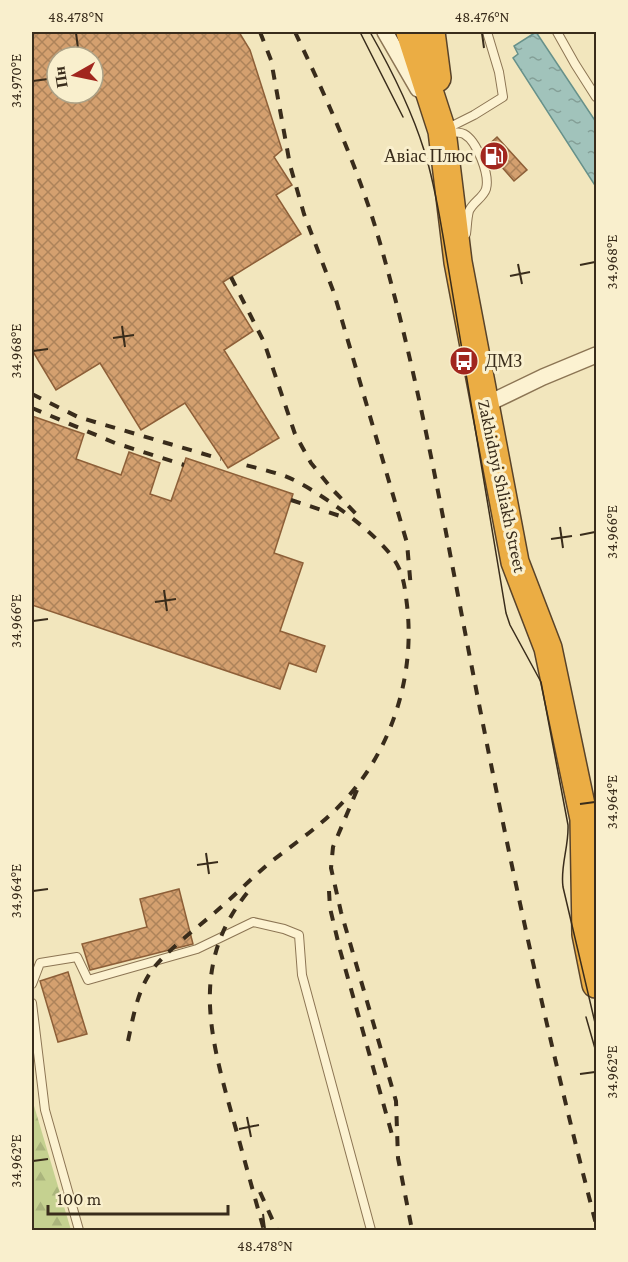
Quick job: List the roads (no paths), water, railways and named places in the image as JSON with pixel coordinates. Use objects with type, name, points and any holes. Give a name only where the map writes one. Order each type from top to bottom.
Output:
[{"type":"highway","points":[[410,32],[440,123]]},
{"type":"highway","points":[[431,32],[440,123]]},
{"type":"highway","name":"Zakhidnyi Shliakh Street","points":[[440,123],[458,262],[515,562],[548,648],[582,808],[586,934],[597,984]]},
{"type":"street","name":"Zakhidnyi Shliakh Street","points":[[385,32],[440,123]]},
{"type":"street","points":[[485,405],[543,377],[597,355]]},
{"type":"lane","points":[[440,123],[474,115],[502,97],[499,72],[487,32]]},
{"type":"lane","points":[[557,32],[597,97]]},
{"type":"lane","points":[[440,123],[470,138],[481,157],[487,184],[485,193],[470,209],[465,240],[458,262]]},
{"type":"lane","points":[[32,984],[40,963],[77,957],[88,980],[197,949],[254,922],[284,928],[299,935],[302,975],[371,1230]]},
{"type":"lane","points":[[32,1003],[45,1110],[80,1230]]},
{"type":"water","points":[[536,32],[596,122],[596,187],[513,58],[518,54],[514,46]]},
{"type":"tram line","points":[[360,32],[403,117]]},
{"type":"tram line","points":[[370,32],[407,104],[433,181],[506,613],[510,625],[541,682],[568,825],[563,887],[596,1027]]},
{"type":"tram line","points":[[586,1017],[596,1052]]},
{"type":"railway","points":[[260,32],[271,60],[290,165],[304,214],[334,293],[407,543],[411,589]]},
{"type":"railway","points":[[295,32],[358,176],[375,226],[404,335],[429,446],[514,877],[561,1086],[596,1224]]},
{"type":"railway","points":[[231,277],[264,342],[295,434],[311,463],[360,518]]},
{"type":"railway","points":[[32,394],[78,417],[221,459]]},
{"type":"railway","points":[[32,408],[115,443],[184,465]]},
{"type":"railway","points":[[128,1041],[139,997],[156,965],[267,865],[331,814],[351,793],[368,770],[382,745],[394,718],[402,691],[409,634],[405,588],[395,561],[361,525],[313,491],[285,476],[237,463]]},
{"type":"railway","points":[[291,500],[340,516]]},
{"type":"railway","points":[[357,790],[333,847],[331,868],[341,912],[396,1101],[398,1158],[412,1230]]},
{"type":"railway","points":[[329,891],[330,908],[340,950],[393,1138]]},
{"type":"railway","points":[[247,893],[229,920],[218,947],[211,974],[210,1001],[217,1057],[264,1230]]},
{"type":"railway","points":[[260,1192],[277,1230]]},
{"type":"place","name":"Авіас Плюс","points":[[494,156]]},
{"type":"place","name":"ДМЗ","points":[[464,361]]}]
